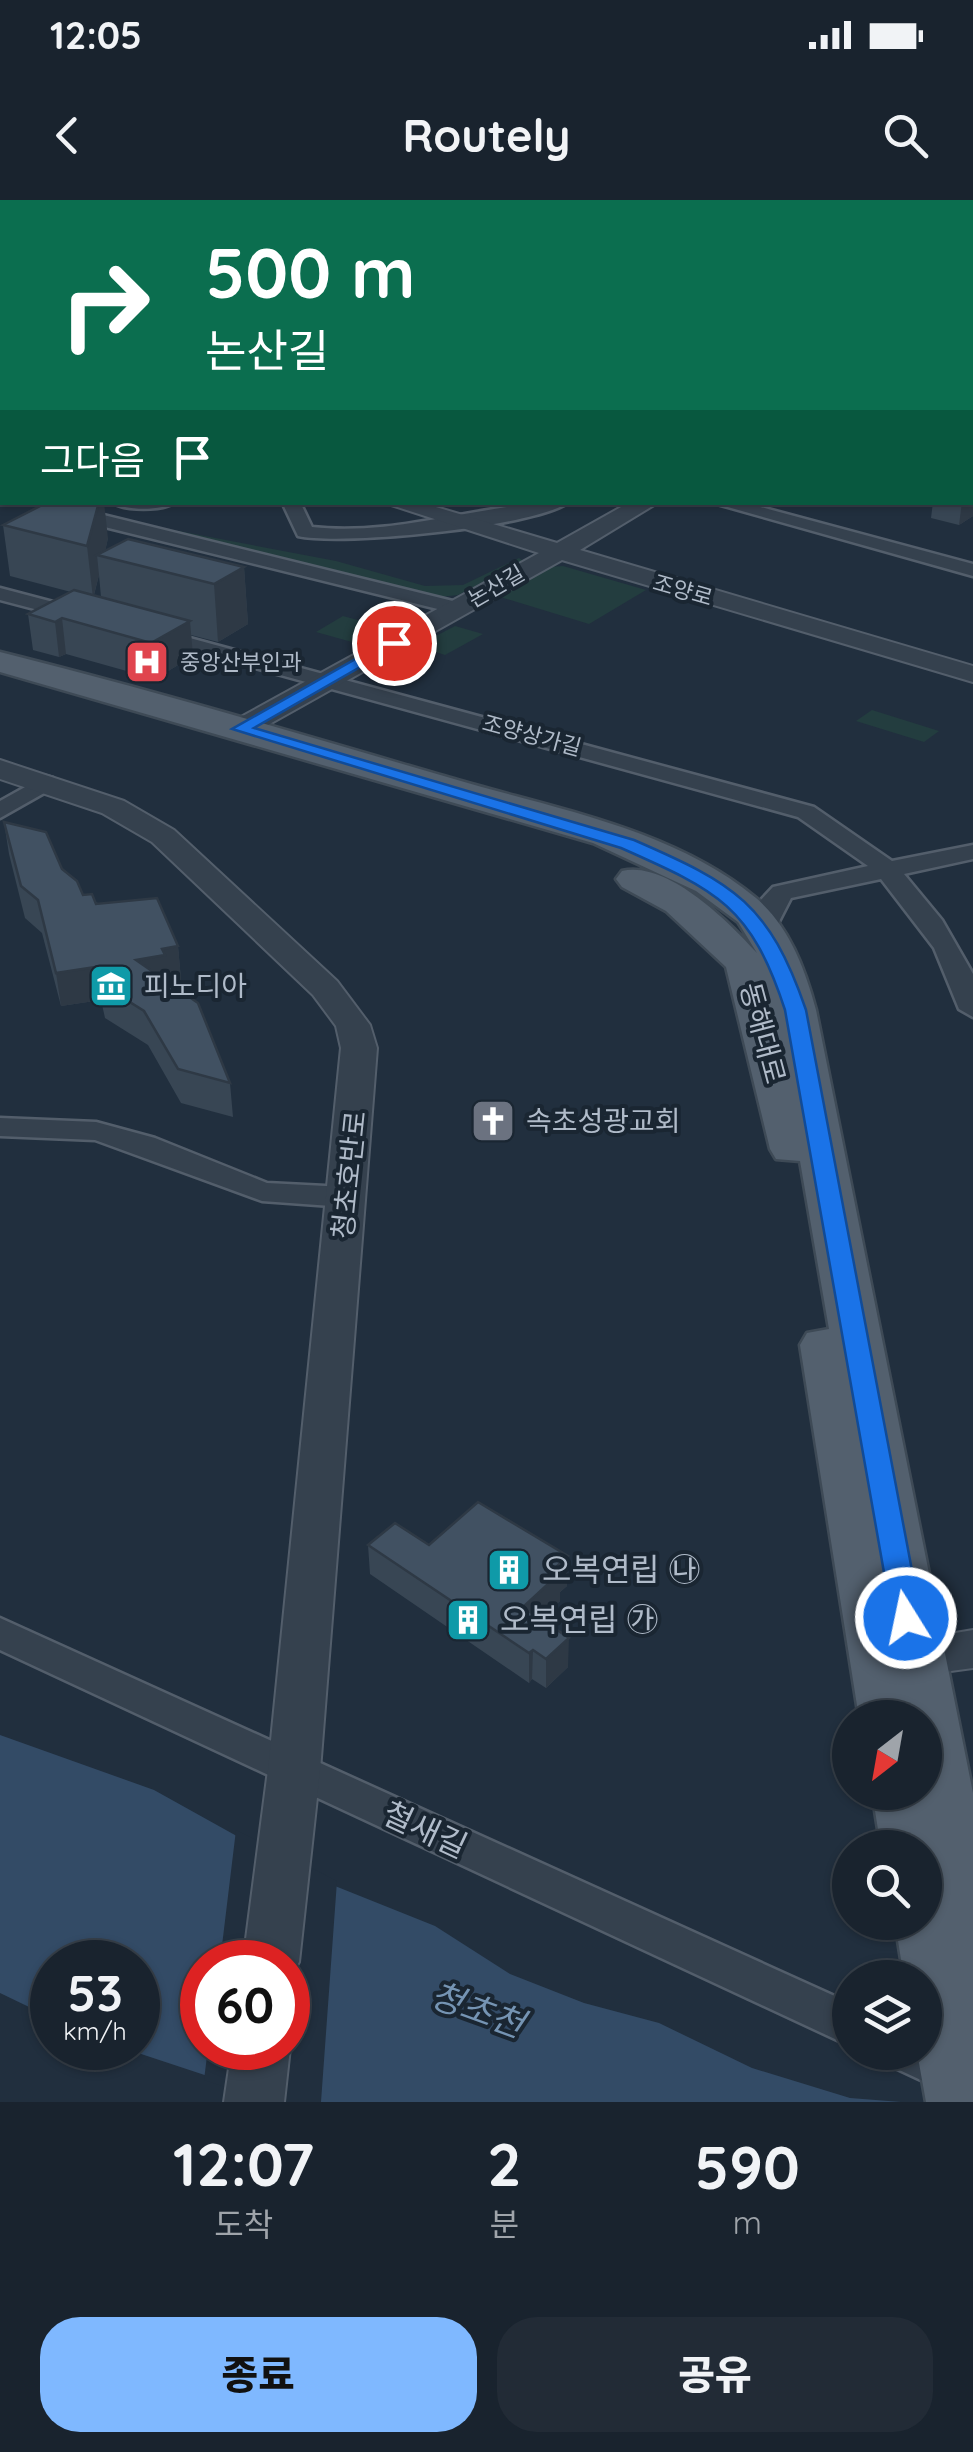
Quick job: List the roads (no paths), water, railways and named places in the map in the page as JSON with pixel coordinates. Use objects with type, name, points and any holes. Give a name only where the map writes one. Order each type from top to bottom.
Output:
[{"type":"main road","name":"동해대로","points":[[0,662],[580,828],[694,876],[743,906],[772,911],[795,1010],[921,1655],[973,1946]]},
{"type":"main road","name":"동해대로","points":[[0,683],[426,806],[587,858],[680,903],[716,932],[744,964],[921,1655],[898,1700]]},
{"type":"main road","points":[[929,1940],[946,2079]]},
{"type":"street","points":[[88,505],[54,514],[458,608]]},
{"type":"street","points":[[292,505],[305,532],[320,536],[368,535],[543,505]]},
{"type":"street","name":"조양로","points":[[403,505],[973,674]]},
{"type":"street","name":"논산길","points":[[240,729],[642,505]]},
{"type":"street","points":[[727,505],[973,570]]},
{"type":"street","points":[[0,594],[105,621]]},
{"type":"street","name":"조양상가길","points":[[136,630],[784,803],[842,832],[887,870],[938,928],[954,955],[973,1009]]},
{"type":"street","name":"청초호반로","points":[[0,769],[113,806],[164,836],[340,1005],[359,1048],[357,1110],[345,1198],[294,1770],[274,1940]]},
{"type":"street","points":[[0,810],[46,783]]},
{"type":"street","points":[[772,911],[887,870],[973,852]]},
{"type":"street","points":[[0,1127],[96,1130],[144,1144],[262,1192],[345,1198]]},
{"type":"street","name":"철새길","points":[[0,1633],[832,2017]]},
{"type":"street","points":[[254,2102],[258,2070]]},
{"type":"water","name":"청초천","points":[[0,1735],[154,1790],[305,1874],[435,1926],[510,1974],[584,2003],[659,2023],[752,2068],[850,2098],[901,2102],[286,2102],[189,2070],[310,2070],[310,1940],[180,1940],[180,2067],[160,2060],[160,1940],[30,1940],[30,2007],[0,1993]]},
{"type":"place","name":"중앙산부인과","points":[[147,662]]},
{"type":"place","name":"피노디아","points":[[111,986]]},
{"type":"place","name":"속초성광교회","points":[[493,1121]]},
{"type":"place","name":"오복연립 ㉯","points":[[509,1570]]},
{"type":"place","name":"오복연립 ㉮","points":[[468,1620]]}]
